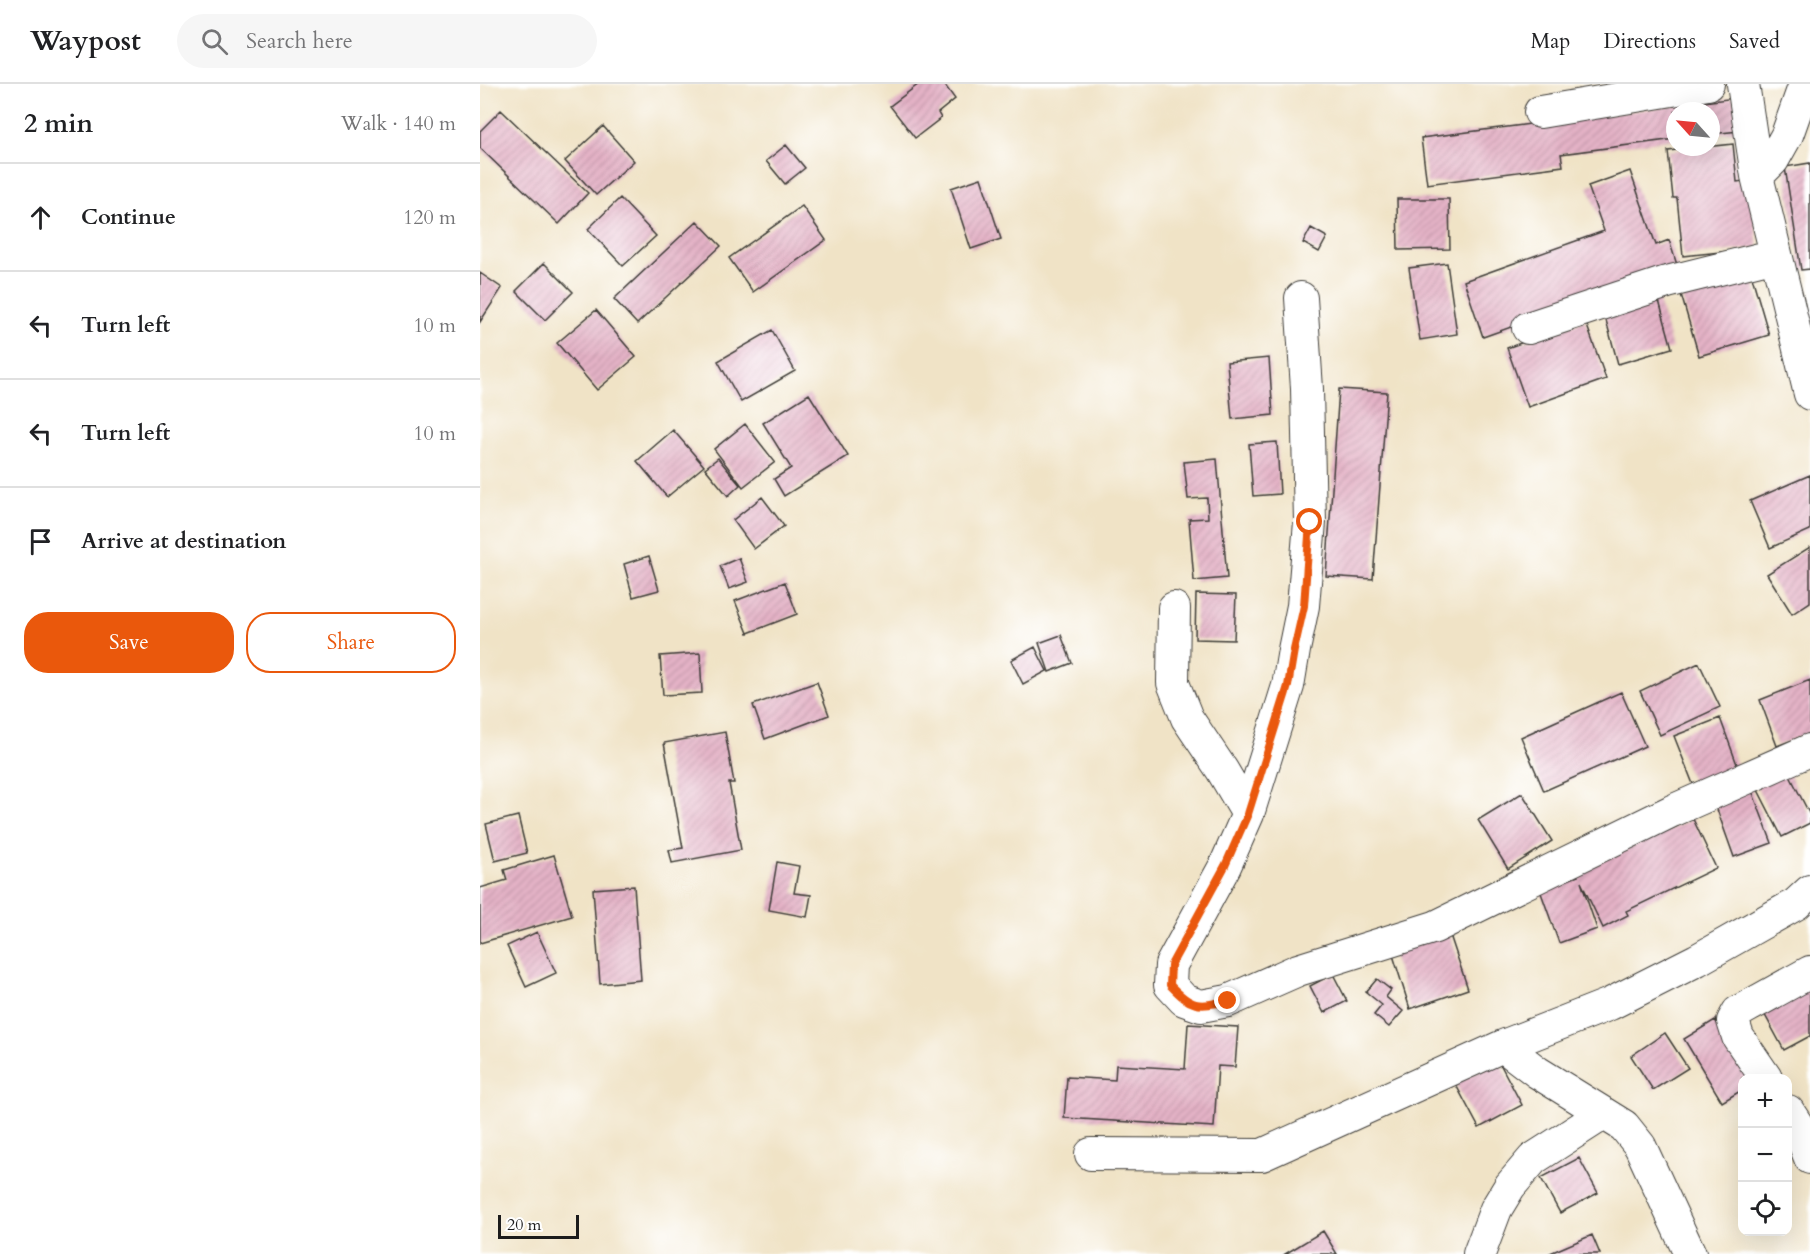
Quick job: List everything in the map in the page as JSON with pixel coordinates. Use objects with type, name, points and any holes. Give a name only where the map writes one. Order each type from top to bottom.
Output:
[{"type":"street","points":[[1540,112],[1708,84]]},
{"type":"street","points":[[1743,84],[1757,176],[1810,394]]},
{"type":"street","points":[[1757,176],[1773,160],[1787,135],[1805,84]]},
{"type":"street","points":[[1528,328],[1667,282],[1776,255]]},
{"type":"street","points":[[1301,298],[1307,389],[1310,522],[1304,606],[1288,686],[1248,814],[1225,866],[1171,965],[1170,985],[1184,1000],[1201,1006],[1228,1001],[1298,970],[1436,927],[1672,811],[1805,761]]},
{"type":"street","points":[[1174,608],[1173,683],[1187,718],[1248,814]]},
{"type":"street","points":[[1091,1154],[1262,1155],[1503,1046],[1620,999],[1697,960],[1796,904],[1810,891]]},
{"type":"street","points":[[1763,1074],[1738,1037],[1733,1021],[1738,1012],[1810,972]]},
{"type":"street","points":[[1503,1046],[1537,1072],[1624,1126],[1640,1146],[1669,1213],[1690,1254]]},
{"type":"street","points":[[1479,1254],[1496,1209],[1510,1186],[1533,1159],[1603,1114]]},
{"type":"street","points":[[1792,1117],[1810,1158]]},
{"type":"building","points":[[919,84],[944,84],[955,99],[938,113],[941,118],[915,138],[890,106]]},
{"type":"building","points":[[1735,98],[1739,131],[1720,133],[1720,102],[1704,102]]},
{"type":"building","points":[[1666,107],[1666,140],[1561,154],[1563,166],[1427,184],[1421,138]]},
{"type":"building","points":[[501,110],[588,193],[559,224],[480,148],[480,131]]},
{"type":"building","points":[[603,126],[634,161],[596,195],[565,161]]},
{"type":"building","points":[[1733,144],[1737,182],[1751,180],[1758,248],[1683,256],[1677,198],[1673,198],[1669,156],[1720,156],[1720,145]]},
{"type":"building","points":[[786,145],[805,168],[785,184],[766,161]]},
{"type":"building","points":[[1810,163],[1810,269],[1801,270],[1785,167]]},
{"type":"building","points":[[1630,171],[1656,245],[1669,240],[1678,268],[1483,337],[1464,281],[1604,231],[1588,186]]},
{"type":"building","points":[[981,178],[1001,239],[971,249],[951,188]]},
{"type":"building","points":[[620,198],[656,236],[623,266],[588,229]]},
{"type":"building","points":[[1397,199],[1449,199],[1450,249],[1398,250]]},
{"type":"building","points":[[802,206],[826,240],[753,292],[729,258]]},
{"type":"building","points":[[697,221],[721,246],[637,324],[614,299]]},
{"type":"building","points":[[1311,228],[1327,237],[1319,252],[1303,243]]},
{"type":"building","points":[[544,263],[573,292],[545,320],[516,291]]},
{"type":"building","points":[[1447,263],[1457,334],[1420,340],[1409,268]]},
{"type":"building","points":[[1750,270],[1769,335],[1699,356],[1680,291]]},
{"type":"building","points":[[480,273],[502,288],[480,322]]},
{"type":"building","points":[[1658,297],[1672,348],[1618,364],[1604,313]]},
{"type":"building","points":[[596,310],[636,357],[597,390],[557,343]]},
{"type":"building","points":[[1585,320],[1606,379],[1528,407],[1507,348]]},
{"type":"building","points":[[772,330],[795,371],[741,402],[718,361]]},
{"type":"building","points":[[1269,358],[1273,415],[1232,419],[1227,362]]},
{"type":"building","points":[[1339,389],[1387,392],[1373,579],[1326,576]]},
{"type":"building","points":[[809,394],[848,456],[784,496],[774,479],[791,468],[763,423]]},
{"type":"building","points":[[745,424],[775,462],[743,487],[714,449]]},
{"type":"building","points":[[673,430],[704,466],[667,497],[637,461]]},
{"type":"building","points":[[1277,442],[1280,494],[1253,496],[1249,444]]},
{"type":"building","points":[[718,458],[740,485],[728,496],[705,468]]},
{"type":"building","points":[[1217,459],[1227,578],[1194,581],[1189,519],[1208,518],[1207,498],[1188,499],[1184,462]]},
{"type":"building","points":[[1810,475],[1810,530],[1770,548],[1750,501]]},
{"type":"building","points":[[762,497],[784,526],[754,549],[733,520]]},
{"type":"building","points":[[1810,547],[1810,602],[1792,614],[1767,574]]},
{"type":"building","points":[[649,556],[659,590],[633,597],[624,564]]},
{"type":"building","points":[[739,558],[748,582],[729,589],[720,566]]},
{"type":"building","points":[[785,582],[797,614],[748,633],[735,601]]},
{"type":"building","points":[[1196,594],[1236,595],[1234,640],[1195,639]]},
{"type":"building","points":[[1061,635],[1072,663],[1049,672],[1039,643]]},
{"type":"building","points":[[1035,647],[1047,671],[1023,684],[1011,660]]},
{"type":"building","points":[[700,653],[702,693],[663,695],[660,656]]},
{"type":"building","points":[[1699,663],[1720,707],[1660,735],[1640,691]]},
{"type":"building","points":[[1810,680],[1810,733],[1777,746],[1760,700]]},
{"type":"building","points":[[817,682],[829,715],[765,739],[753,705]]},
{"type":"building","points":[[1621,692],[1645,746],[1544,791],[1521,737]]},
{"type":"building","points":[[1720,718],[1738,767],[1693,784],[1674,736]]},
{"type":"building","points":[[725,732],[734,783],[729,783],[741,850],[672,863],[669,850],[683,848],[664,743]]},
{"type":"building","points":[[1787,770],[1810,815],[1810,823],[1782,837],[1756,786]]},
{"type":"building","points":[[1751,788],[1772,843],[1734,857],[1714,801]]},
{"type":"building","points":[[1522,793],[1552,841],[1508,869],[1478,820]]},
{"type":"building","points":[[518,816],[527,853],[495,861],[486,824]]},
{"type":"building","points":[[1693,819],[1716,868],[1626,911],[1628,915],[1603,928],[1581,882],[1597,929],[1559,943],[1540,890],[1578,876],[1576,872]]},
{"type":"building","points":[[554,855],[572,916],[480,943],[480,888],[507,880],[504,870]]},
{"type":"building","points":[[777,862],[799,866],[794,893],[811,895],[807,917],[769,910]]},
{"type":"building","points":[[634,886],[641,980],[600,984],[593,889]]},
{"type":"building","points":[[537,932],[556,973],[526,987],[507,946]]},
{"type":"building","points":[[1449,932],[1468,989],[1410,1009],[1392,952]]},
{"type":"building","points":[[1333,974],[1347,1001],[1324,1013],[1310,986]]},
{"type":"building","points":[[1810,978],[1810,1036],[1784,1050],[1760,1006]]},
{"type":"building","points":[[1377,979],[1391,990],[1386,997],[1403,1011],[1389,1027],[1374,1015],[1382,1005],[1366,992]]},
{"type":"building","points":[[1715,1020],[1749,1074],[1738,1074],[1738,1092],[1722,1102],[1684,1039]]},
{"type":"building","points":[[1188,1024],[1238,1027],[1235,1067],[1218,1066],[1214,1127],[1064,1118],[1067,1077],[1115,1080],[1116,1065],[1185,1069]]},
{"type":"building","points":[[1665,1033],[1688,1068],[1653,1090],[1631,1056]]},
{"type":"building","points":[[1498,1060],[1522,1105],[1479,1128],[1455,1083]]},
{"type":"building","points":[[1579,1158],[1598,1193],[1560,1213],[1541,1178]]},
{"type":"building","points":[[1323,1231],[1337,1254],[1285,1254]]},
{"type":"building","points":[[1592,1235],[1600,1254],[1548,1254]]},
{"type":"route","points":[[1228,1001],[1201,1006],[1184,1000],[1170,985],[1171,965],[1225,866],[1248,814],[1269,748],[1288,686],[1304,606],[1310,522]]}]
